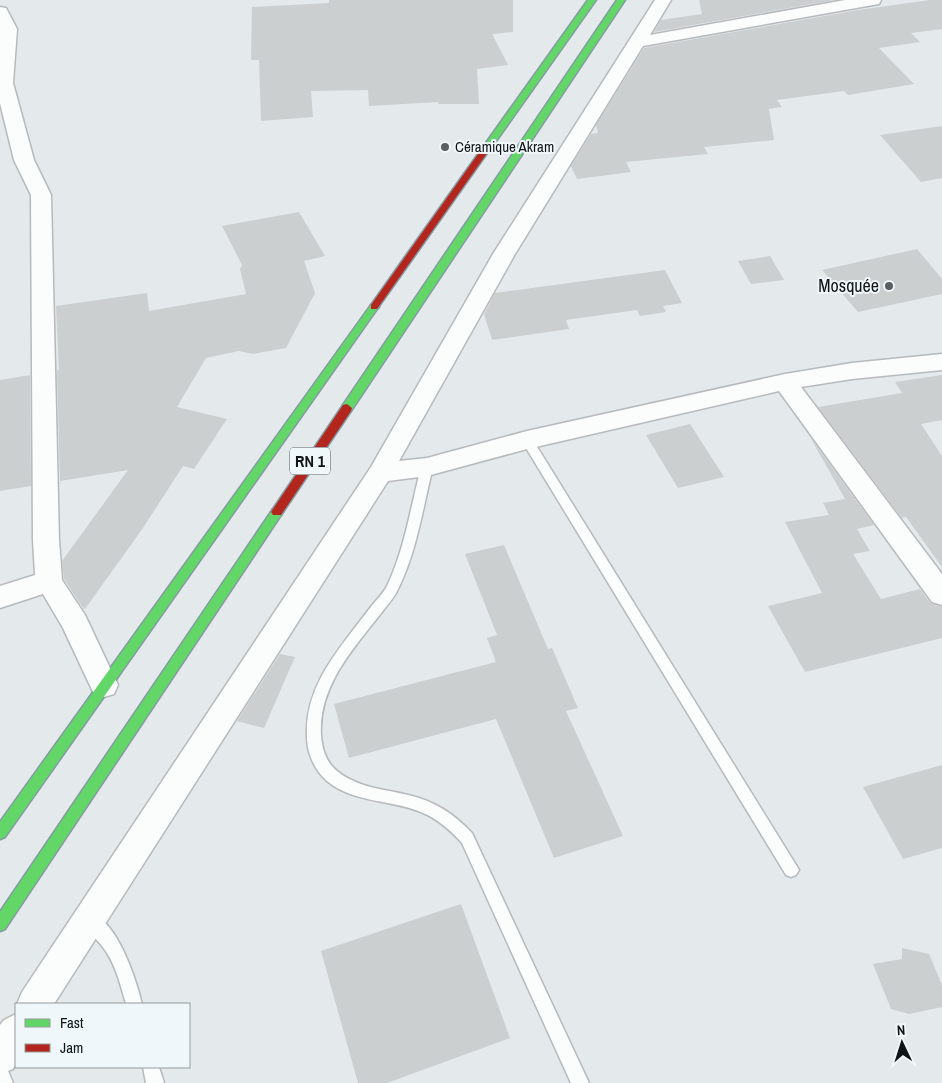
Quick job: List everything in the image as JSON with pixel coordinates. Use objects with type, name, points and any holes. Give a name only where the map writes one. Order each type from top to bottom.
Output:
[{"type":"highway","name":"RN 1","points":[[0,833],[592,0]]},
{"type":"highway","name":"RN 1","points":[[0,924],[621,0]]},
{"type":"street","points":[[35,1003],[380,473],[504,254],[664,0]]},
{"type":"street","points":[[638,42],[873,0]]},
{"type":"street","points":[[0,12],[8,29],[4,83],[24,160],[41,195],[46,531],[49,581],[75,624],[104,686]]},
{"type":"street","points":[[380,473],[427,467],[527,440],[785,382],[852,371],[942,362]]},
{"type":"street","points":[[785,382],[942,594]]},
{"type":"street","points":[[0,598],[49,581]]},
{"type":"street","points":[[0,1056],[15,1034]]},
{"type":"lane","points":[[527,440],[791,870]]},
{"type":"lane","points":[[427,467],[401,566],[392,588],[324,682],[312,730],[317,756],[332,776],[350,787],[368,795],[421,805],[446,818],[467,838],[580,1083]]},
{"type":"lane","points":[[90,919],[107,936],[116,952],[125,973],[134,1003]]},
{"type":"lane","points":[[151,1068],[155,1083]]},
{"type":"lane","points":[[0,1072],[4,1083]]},
{"type":"building","points":[[329,0],[513,0],[513,32],[492,34],[508,65],[477,69],[479,104],[438,104],[438,102],[369,106],[368,90],[311,91],[313,117],[261,121],[259,60],[251,60],[252,7],[329,3]]},
{"type":"building","points":[[699,0],[834,0],[654,32],[661,20],[702,14]]},
{"type":"building","points":[[942,0],[942,29],[911,33],[920,42],[879,48],[914,84],[848,95],[844,91],[777,100],[782,107],[769,109],[774,140],[704,147],[708,154],[626,162],[631,172],[577,179],[571,166],[591,134],[598,133],[596,125],[644,48],[858,10]]},
{"type":"building","points":[[942,126],[942,178],[921,182],[880,135]]},
{"type":"building","points":[[299,212],[325,256],[304,261],[315,293],[286,348],[253,354],[239,351],[206,358],[177,407],[227,419],[194,469],[183,466],[143,528],[85,609],[83,608],[64,579],[62,561],[128,470],[60,481],[57,370],[59,370],[56,306],[147,293],[149,311],[246,294],[240,269],[242,265],[222,226]]},
{"type":"building","name":"Mosquée","points":[[917,249],[942,279],[942,294],[858,312],[822,270]]},
{"type":"building","points":[[770,256],[784,280],[751,284],[738,261]]},
{"type":"building","points":[[665,270],[682,303],[663,306],[666,312],[640,316],[637,310],[566,320],[569,329],[492,340],[484,314],[495,293]]},
{"type":"building","points":[[30,375],[31,486],[0,491],[0,380]]},
{"type":"building","points":[[942,375],[942,420],[921,424],[942,456],[942,567],[906,517],[902,518],[818,407],[902,393],[895,382]]},
{"type":"building","points":[[690,424],[724,477],[678,488],[646,435]]},
{"type":"building","points":[[810,437],[874,525],[857,529],[870,551],[853,554],[881,599],[920,589],[930,603],[942,607],[942,638],[805,672],[768,606],[822,593],[785,522],[829,515],[823,503],[845,499]]},
{"type":"building","points":[[504,545],[548,649],[552,648],[578,708],[566,711],[623,836],[554,858],[496,719],[349,758],[334,704],[496,662],[487,638],[497,635],[465,554]]},
{"type":"building","points":[[280,654],[295,657],[264,728],[237,721]]},
{"type":"building","points":[[942,765],[942,848],[903,859],[863,787]]},
{"type":"building","points":[[461,904],[510,1038],[387,1083],[358,1083],[321,951]]},
{"type":"building","points":[[902,948],[929,954],[942,985],[942,1007],[909,1014],[891,1009],[873,964],[902,959]]},
{"type":"traffic: fast","points":[[486,149],[592,0]]},
{"type":"traffic: fast","points":[[347,408],[621,0]]},
{"type":"traffic: fast","points":[[0,833],[374,307]]},
{"type":"traffic: fast","points":[[0,924],[277,512]]},
{"type":"traffic: jam","points":[[374,307],[486,149]]},
{"type":"traffic: jam","points":[[277,512],[347,408]]},
{"type":"place","name":"Céramique Akram","points":[[445,147]]},
{"type":"place","name":"Mosquée","points":[[889,286]]}]
